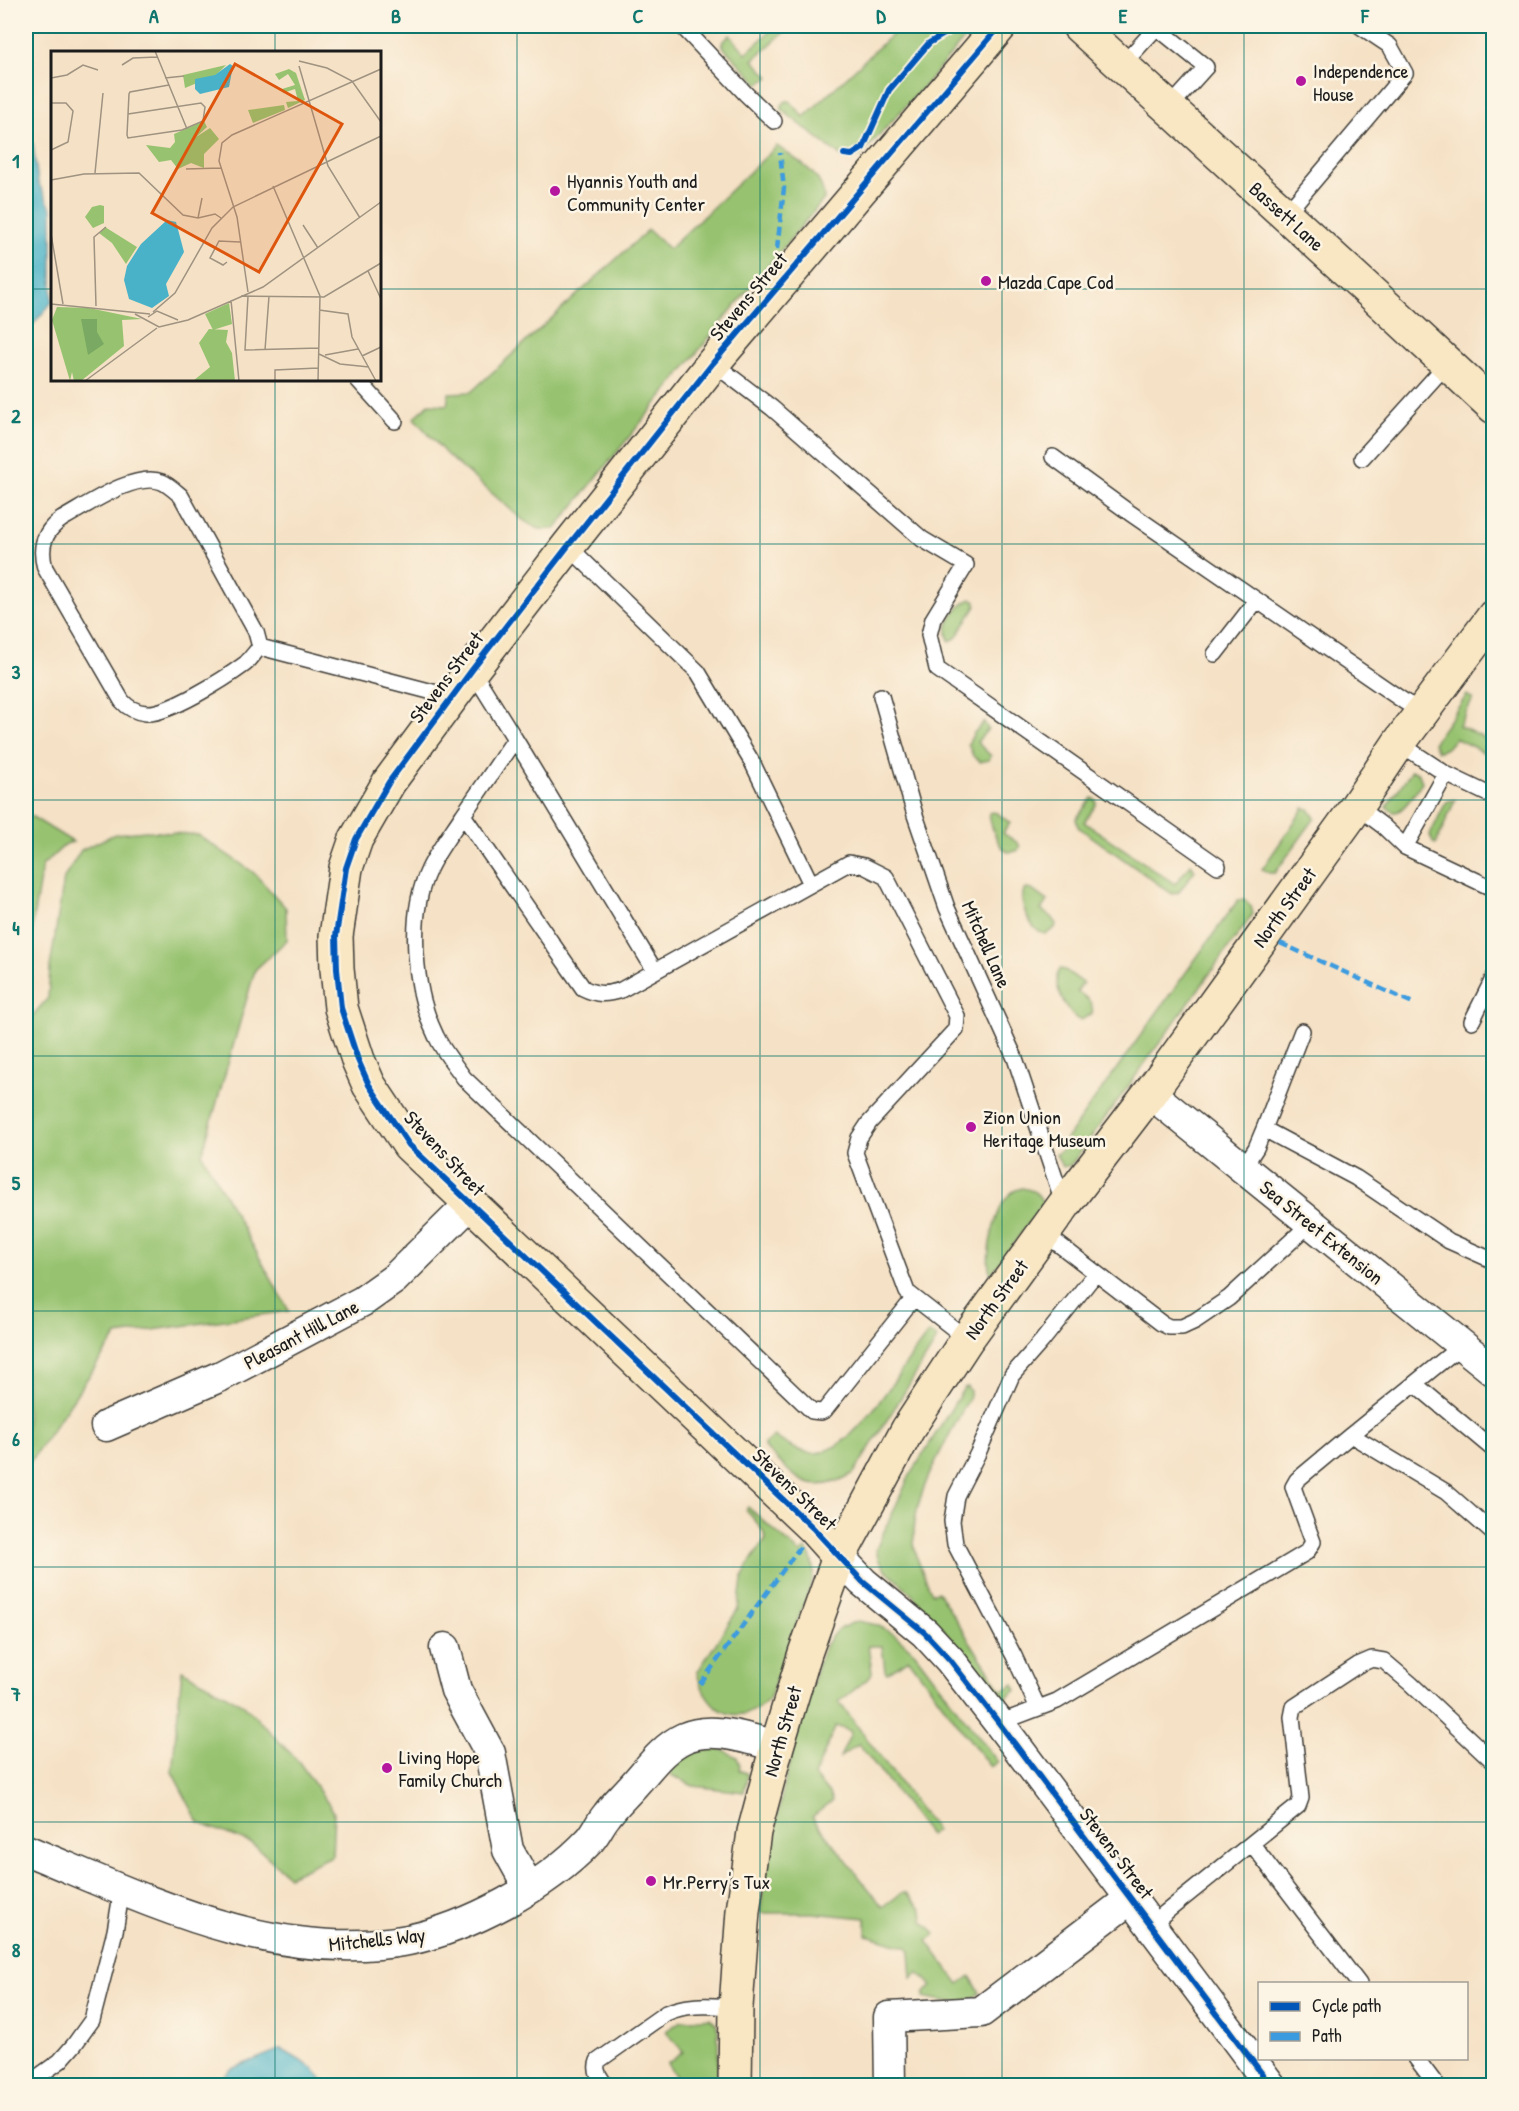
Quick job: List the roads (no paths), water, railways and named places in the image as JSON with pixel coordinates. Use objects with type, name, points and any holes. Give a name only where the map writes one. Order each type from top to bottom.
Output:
[{"type":"street","name":"Stevens Street","points":[[1000,26],[713,363],[472,670],[389,782],[356,839],[346,868],[336,936],[341,1008],[369,1085],[410,1145],[813,1528],[863,1582],[925,1633],[950,1660],[1150,1925],[1260,2081]]},
{"type":"street","name":"Bassett Lane","points":[[1079,26],[1286,214],[1494,408]]},
{"type":"street","name":"North Street","points":[[735,2085],[736,2007],[743,1911],[754,1833],[805,1653],[840,1557],[908,1429],[967,1339],[1064,1205],[1150,1093],[1399,743],[1494,616]]},
{"type":"street","name":"Sea Street Extension","points":[[1150,1093],[1494,1371]]},
{"type":"street","name":"Pleasant Hill Lane","points":[[106,1426],[221,1376],[363,1301],[394,1279],[470,1204]]},
{"type":"street","points":[[445,1648],[456,1690],[490,1753],[508,1850],[529,1888]]},
{"type":"street","name":"Mitchells Way","points":[[26,1850],[176,1909],[249,1932],[298,1942],[347,1946],[406,1940],[432,1934],[481,1915],[529,1888],[591,1840],[607,1815],[653,1764],[675,1743],[684,1738],[706,1733],[728,1735],[777,1746]]},
{"type":"street","points":[[890,2085],[889,2017],[981,2012],[1130,1899]]},
{"type":"lane","points":[[682,26],[774,121]]},
{"type":"lane","points":[[1122,65],[1156,26],[1206,68],[1169,108]]},
{"type":"lane","points":[[1286,214],[1405,73],[1390,46],[1360,26]]},
{"type":"lane","points":[[713,363],[772,408],[922,539],[966,565],[933,619],[929,635],[937,669],[1218,866]]},
{"type":"lane","points":[[1362,458],[1447,364]]},
{"type":"lane","points":[[359,381],[396,421]]},
{"type":"lane","points":[[1053,457],[1422,712]]},
{"type":"lane","points":[[152,480],[163,482],[181,496],[256,632],[260,647],[246,663],[185,701],[156,712],[147,713],[128,708],[45,568],[41,555],[45,535],[62,519],[115,490],[136,482],[152,480]]},
{"type":"lane","points":[[568,546],[698,672],[752,762],[811,884]]},
{"type":"lane","points":[[1215,654],[1257,600]]},
{"type":"lane","points":[[260,647],[452,697]]},
{"type":"lane","points":[[472,670],[655,972]]},
{"type":"lane","name":"Mitchell Lane","points":[[881,696],[915,815],[947,908],[1015,1058],[1064,1205]]},
{"type":"lane","points":[[515,739],[463,814],[428,870],[419,904],[416,946],[418,982],[436,1037],[464,1078],[812,1411],[825,1410],[913,1299]]},
{"type":"lane","points":[[1399,743],[1446,774],[1494,797]]},
{"type":"lane","points":[[1405,847],[1446,774]]},
{"type":"lane","points":[[1356,806],[1383,826],[1405,847],[1494,889]]},
{"type":"lane","points":[[463,814],[583,988],[594,993],[609,994],[655,972],[849,863],[864,866],[886,877],[957,1016],[956,1029],[869,1122],[859,1138],[855,1153],[907,1292],[913,1299],[967,1339]]},
{"type":"lane","points":[[1472,1021],[1494,976]]},
{"type":"lane","points":[[1243,1168],[1256,1148],[1302,1031]]},
{"type":"lane","points":[[1264,1129],[1356,1178],[1449,1241],[1494,1261]]},
{"type":"lane","points":[[1044,1233],[1161,1323],[1169,1327],[1182,1327],[1196,1321],[1229,1298],[1311,1223]]},
{"type":"lane","points":[[1038,1708],[1014,1656],[955,1545],[952,1521],[954,1504],[1012,1375],[1096,1273]]},
{"type":"lane","points":[[999,1723],[1057,1701],[1307,1552],[1313,1542],[1293,1487],[1298,1480],[1462,1345]]},
{"type":"lane","points":[[1415,1384],[1494,1450]]},
{"type":"lane","points":[[1351,1435],[1446,1492],[1494,1534]]},
{"type":"lane","points":[[1150,1925],[1298,1806],[1301,1798],[1292,1717],[1294,1707],[1358,1665],[1372,1659],[1384,1661],[1494,1762]]},
{"type":"lane","points":[[1252,1844],[1358,1982]]},
{"type":"lane","points":[[32,2081],[60,2061],[92,2020],[115,1931],[122,1889]]},
{"type":"lane","points":[[606,2085],[597,2073],[598,2061],[666,2013],[694,2006],[736,2007]]},
{"type":"lane","points":[[1418,2060],[1437,2085]]},
{"type":"water","points":[[26,121],[33,144],[38,182],[51,208],[51,303],[26,331]]},
{"type":"water","points":[[281,2049],[313,2068],[325,2085],[214,2085],[231,2069]]},
{"type":"place","name":"Independence House","points":[[1301,81]]},
{"type":"place","name":"Hyannis Youth and Community Center","points":[[555,191]]},
{"type":"place","name":"Mazda Cape Cod","points":[[986,281]]},
{"type":"place","name":"Zion Union Heritage Museum","points":[[971,1127]]},
{"type":"place","name":"Living Hope Family Church","points":[[387,1768]]},
{"type":"place","name":"Mr.Perry's Tux","points":[[651,1881]]}]
